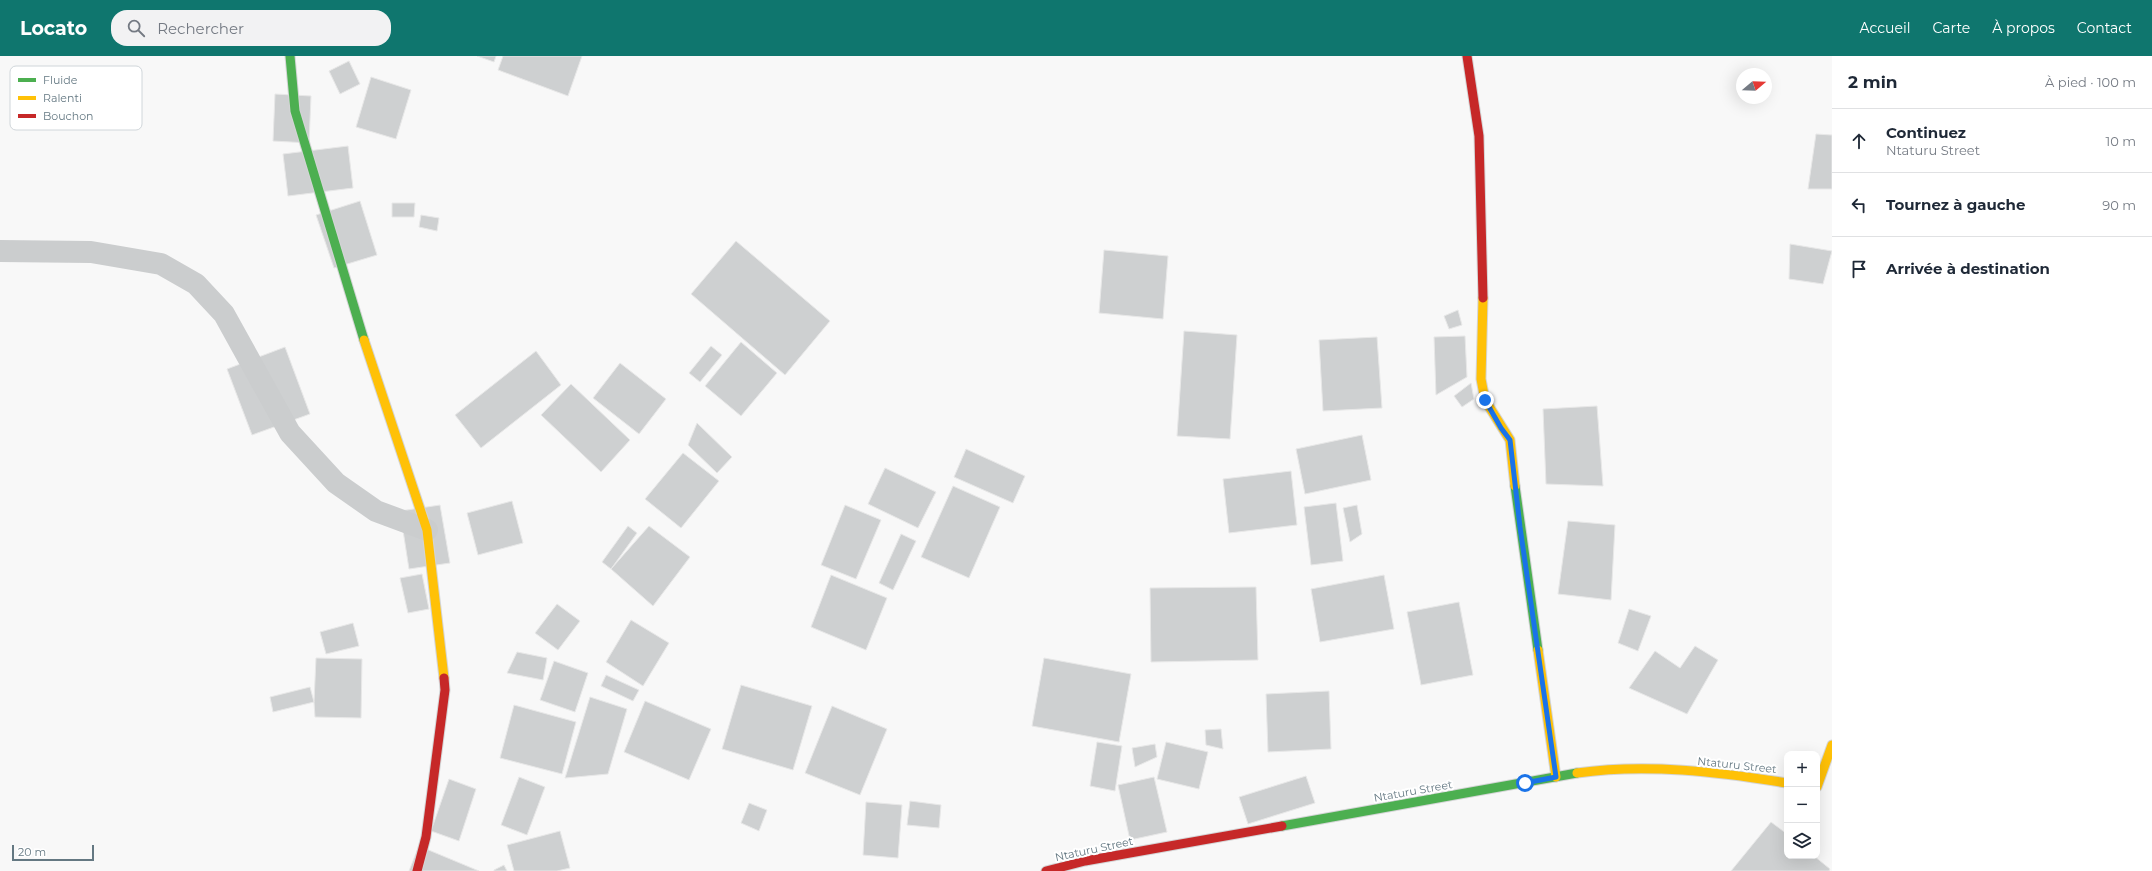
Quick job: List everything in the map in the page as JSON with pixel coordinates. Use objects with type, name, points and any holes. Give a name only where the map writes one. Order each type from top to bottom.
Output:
[{"type":"street","points":[[290,56],[295,111],[353,307],[427,530],[444,690],[426,837],[417,871]]},
{"type":"street","points":[[1467,56],[1478,136],[1483,295],[1481,378],[1485,400],[1501,428],[1510,440],[1520,527],[1556,777]]},
{"type":"street","points":[[0,251],[91,252],[115,256],[161,264],[196,284],[224,314],[290,433],[336,483],[376,511],[427,530]]},
{"type":"street","points":[[1820,784],[1832,745]]},
{"type":"street","name":"Ntaturu Street","points":[[1046,871],[1085,861],[1579,773],[1632,768],[1729,774],[1784,783]]},
{"type":"building","points":[[477,56],[496,56],[494,62]]},
{"type":"building","points":[[503,56],[582,56],[568,96],[498,70]]},
{"type":"building","points":[[349,61],[360,84],[340,94],[329,71]]},
{"type":"building","points":[[371,77],[411,90],[396,139],[356,127]]},
{"type":"building","points":[[275,94],[311,96],[309,143],[273,141]]},
{"type":"building","points":[[1816,134],[1832,135],[1832,189],[1808,189]]},
{"type":"building","points":[[348,146],[353,188],[288,196],[283,154]]},
{"type":"building","points":[[360,201],[377,255],[334,268],[316,215]]},
{"type":"building","points":[[392,203],[415,203],[414,217],[392,217]]},
{"type":"building","points":[[421,215],[439,218],[437,231],[419,227]]},
{"type":"building","points":[[736,241],[830,321],[785,375],[691,294]]},
{"type":"building","points":[[1790,244],[1832,251],[1823,284],[1789,279]]},
{"type":"building","points":[[1104,250],[1168,256],[1163,319],[1099,313]]},
{"type":"building","points":[[1458,310],[1462,325],[1449,329],[1444,316]]},
{"type":"building","points":[[1184,331],[1237,335],[1230,439],[1177,436]]},
{"type":"building","points":[[1465,336],[1467,377],[1436,395],[1434,337]]},
{"type":"building","points":[[1377,337],[1382,408],[1323,411],[1319,340]]},
{"type":"building","points":[[741,342],[777,373],[741,416],[705,386]]},
{"type":"building","points":[[711,346],[722,355],[700,382],[689,373]]},
{"type":"building","points":[[285,347],[310,414],[252,435],[227,369]]},
{"type":"building","points":[[536,351],[561,385],[481,448],[455,415]]},
{"type":"building","points":[[620,363],[666,399],[639,434],[593,398]]},
{"type":"building","points":[[1471,383],[1474,399],[1462,407],[1454,396]]},
{"type":"building","points":[[571,384],[630,440],[601,472],[541,415]]},
{"type":"building","points":[[1597,406],[1603,486],[1546,484],[1543,409]]},
{"type":"building","points":[[697,423],[732,457],[717,473],[688,445]]},
{"type":"building","points":[[1362,435],[1371,480],[1305,494],[1296,449]]},
{"type":"building","points":[[966,449],[1025,476],[1013,503],[954,477]]},
{"type":"building","points":[[683,453],[719,481],[681,528],[645,499]]},
{"type":"building","points":[[885,468],[936,492],[918,528],[868,504]]},
{"type":"building","points":[[1291,471],[1297,525],[1229,533],[1223,479]]},
{"type":"building","points":[[953,486],[1000,507],[969,578],[921,557]]},
{"type":"building","points":[[512,501],[523,543],[478,555],[467,513]]},
{"type":"building","points":[[1336,503],[1343,561],[1311,565],[1304,507]]},
{"type":"building","points":[[440,505],[450,563],[409,569],[400,511]]},
{"type":"building","points":[[845,505],[881,520],[856,579],[821,565]]},
{"type":"building","points":[[1357,505],[1362,534],[1350,542],[1343,508]]},
{"type":"building","points":[[1568,521],[1615,525],[1611,600],[1558,594]]},
{"type":"building","points":[[628,526],[637,533],[611,569],[602,562]]},
{"type":"building","points":[[649,526],[690,557],[653,606],[611,569]]},
{"type":"building","points":[[901,534],[916,541],[893,590],[879,583]]},
{"type":"building","points":[[422,574],[429,609],[408,613],[400,578]]},
{"type":"building","points":[[831,575],[887,598],[866,650],[811,627]]},
{"type":"building","points":[[1384,575],[1394,629],[1320,642],[1311,589]]},
{"type":"building","points":[[1256,587],[1258,660],[1151,662],[1150,588]]},
{"type":"building","points":[[1459,602],[1473,675],[1421,685],[1407,612]]},
{"type":"building","points":[[557,604],[580,621],[558,650],[535,633]]},
{"type":"building","points":[[1629,609],[1651,616],[1638,651],[1618,643]]},
{"type":"building","points":[[631,620],[669,643],[643,686],[606,662]]},
{"type":"building","points":[[353,623],[359,646],[326,654],[320,632]]},
{"type":"building","points":[[1695,646],[1718,660],[1687,714],[1629,688],[1655,651],[1680,668]]},
{"type":"building","points":[[517,652],[547,658],[543,680],[507,673]]},
{"type":"building","points":[[316,658],[362,659],[361,718],[315,717],[314,702]]},
{"type":"building","points":[[1044,658],[1131,674],[1119,742],[1032,726]]},
{"type":"building","points":[[554,661],[588,673],[575,712],[540,700]]},
{"type":"building","points":[[606,675],[639,690],[633,701],[601,686]]},
{"type":"building","points":[[741,685],[812,706],[793,770],[722,749]]},
{"type":"building","points":[[310,687],[314,702],[273,712],[270,697]]},
{"type":"building","points":[[1329,691],[1331,749],[1268,752],[1266,694]]},
{"type":"building","points":[[590,697],[627,709],[608,774],[565,778]]},
{"type":"building","points":[[645,701],[711,729],[689,780],[624,752]]},
{"type":"building","points":[[514,705],[576,722],[562,774],[500,758]]},
{"type":"building","points":[[832,706],[887,729],[860,795],[805,773]]},
{"type":"building","points":[[1221,729],[1223,749],[1206,745],[1205,730]]},
{"type":"building","points":[[1097,742],[1122,746],[1115,791],[1090,786]]},
{"type":"building","points":[[1166,742],[1208,752],[1199,789],[1157,779]]},
{"type":"building","points":[[1155,744],[1157,757],[1135,767],[1132,748]]},
{"type":"building","points":[[1306,776],[1315,803],[1248,824],[1239,797]]},
{"type":"building","points":[[519,777],[545,787],[527,835],[501,825]]},
{"type":"building","points":[[1154,777],[1167,832],[1130,840],[1118,785]]},
{"type":"building","points":[[449,779],[476,789],[459,841],[431,831]]},
{"type":"building","points":[[910,801],[941,805],[939,828],[907,825]]},
{"type":"building","points":[[866,802],[902,805],[898,858],[863,855]]},
{"type":"building","points":[[749,803],[767,810],[759,831],[741,823]]},
{"type":"building","points":[[1771,822],[1784,832],[1784,859],[1818,859],[1830,869],[1829,871],[1731,871]]},
{"type":"building","points":[[560,831],[570,868],[557,871],[514,871],[507,845]]},
{"type":"building","points":[[419,846],[479,871],[409,871]]},
{"type":"building","points":[[504,865],[507,871],[494,871],[494,870]]},
{"type":"traffic: fast","points":[[290,56],[295,111],[364,340]]},
{"type":"traffic: fast","points":[[1515,486],[1538,650]]},
{"type":"traffic: fast","points":[[1282,826],[1577,773]]},
{"type":"traffic: slow","points":[[1483,298],[1481,379],[1485,400],[1510,440],[1515,486]]},
{"type":"traffic: slow","points":[[364,340],[427,530],[444,678]]},
{"type":"traffic: slow","points":[[1538,650],[1556,777]]},
{"type":"traffic: slow","points":[[1820,779],[1832,745]]},
{"type":"traffic: slow","points":[[1577,773],[1630,769],[1682,770],[1735,775],[1784,783]]},
{"type":"traffic: jam","points":[[1467,56],[1479,136],[1483,298]]},
{"type":"traffic: jam","points":[[417,871],[426,837],[445,690],[444,678]]},
{"type":"traffic: jam","points":[[1046,871],[1085,861],[1282,826]]},
{"type":"route","points":[[1485,400],[1501,428],[1510,440],[1520,527],[1556,777],[1525,783]]}]
